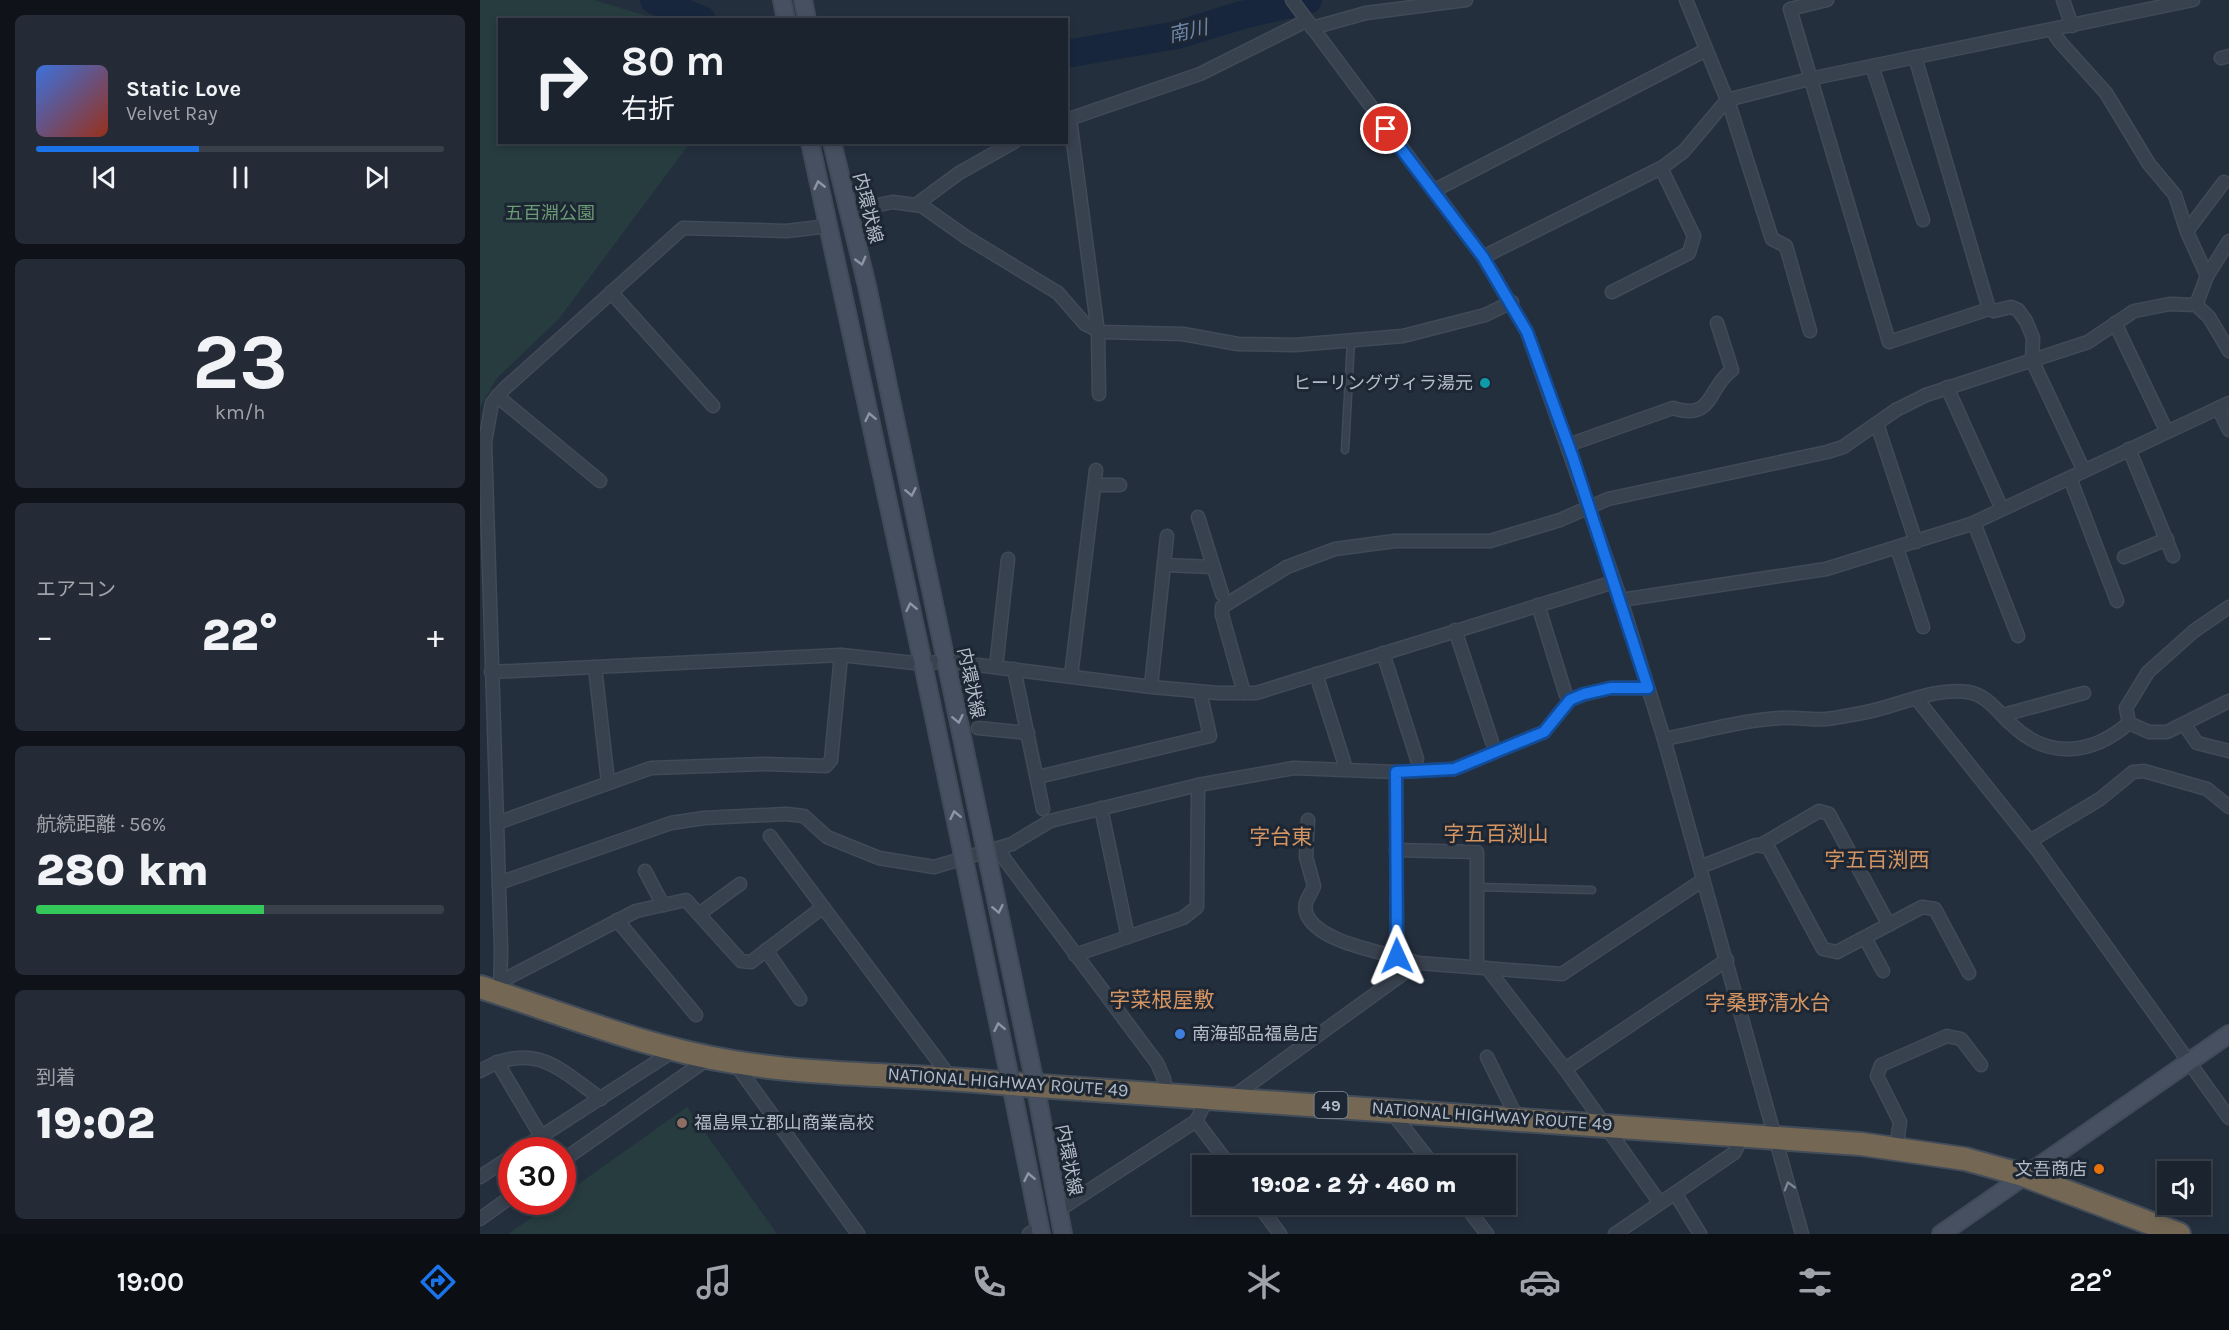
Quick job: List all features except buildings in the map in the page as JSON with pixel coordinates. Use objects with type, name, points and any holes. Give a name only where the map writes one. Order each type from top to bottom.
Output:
[{"type":"highway","name":"NATIONAL HIGHWAY ROUTE 49","points":[[489,988],[676,1050],[734,1062],[780,1068],[950,1077],[1011,1084],[1744,1134],[1896,1149],[1965,1159],[2023,1174],[2179,1234]]},
{"type":"street","points":[[782,0],[786,18]]},
{"type":"street","points":[[1292,0],[1483,257],[1512,302],[1527,332],[1621,600],[1664,739],[1802,1234]]},
{"type":"street","points":[[1099,394],[1098,332],[1068,119],[1200,74],[1309,25],[1366,13],[1466,0]]},
{"type":"street","points":[[1686,0],[1753,172],[1772,239],[1786,246],[1810,331]]},
{"type":"street","points":[[1827,0],[1790,9],[1889,342],[1989,309],[1994,311],[2011,307],[2018,310],[2032,332],[2032,360],[2084,471]]},
{"type":"street","points":[[2063,0],[2072,26]]},
{"type":"street","points":[[1483,257],[1661,168],[1684,151],[1726,100],[1809,79],[2072,26],[2171,2],[2193,0]]},
{"type":"street","points":[[803,1],[807,18]]},
{"type":"street","points":[[2052,30],[2106,93],[2149,164],[2173,192],[2207,276]]},
{"type":"street","points":[[1433,190],[1706,50]]},
{"type":"street","points":[[1915,57],[1989,309]]},
{"type":"street","points":[[1872,66],[1923,220]]},
{"type":"street","points":[[810,144],[1011,1084],[1036,1232]]},
{"type":"street","name":"内環状線","points":[[832,144],[867,286],[1035,1084],[1063,1234]]},
{"type":"street","points":[[917,204],[959,173],[1010,144]]},
{"type":"street","points":[[1612,292],[1689,253],[1694,236],[1661,168]]},
{"type":"street","points":[[2187,231],[2224,182]]},
{"type":"street","points":[[848,212],[893,202],[917,204],[1058,293],[1085,324],[1098,332],[1183,334],[1238,344],[1294,345],[1415,333],[1485,315],[1512,302]]},
{"type":"street","points":[[489,988],[499,883],[483,477],[485,442],[492,403],[683,228],[787,231],[811,230],[828,226]]},
{"type":"street","points":[[2196,305],[2207,276],[2229,241]]},
{"type":"street","points":[[611,292],[713,406]]},
{"type":"street","points":[[1244,693],[1221,609],[1225,604],[1287,567],[1335,549],[1395,541],[1490,541],[1560,520],[1608,499],[1844,447],[1907,404],[1947,387],[2088,342],[2138,310],[2170,304],[2196,305],[2209,317],[2229,351]]},
{"type":"street","points":[[1568,445],[1673,408],[1689,413],[1703,409],[1732,370],[1717,323]]},
{"type":"street","points":[[2115,323],[2167,432]]},
{"type":"street","points":[[1947,387],[2002,509]]},
{"type":"street","points":[[497,396],[600,481]]},
{"type":"street","points":[[1621,600],[1788,577],[1826,569],[1974,523],[2224,406],[2229,430]]},
{"type":"street","points":[[1877,424],[1916,542]]},
{"type":"street","points":[[2129,449],[2173,556]]},
{"type":"street","points":[[1071,676],[1096,470]]},
{"type":"street","points":[[2070,478],[2117,601]]},
{"type":"street","points":[[1095,485],[1120,485]]},
{"type":"street","points":[[1198,517],[1222,594]]},
{"type":"street","points":[[1974,523],[2018,636]]},
{"type":"street","points":[[1150,686],[1167,536]]},
{"type":"street","points":[[2124,557],[2167,539]]},
{"type":"street","points":[[1897,548],[1923,627]]},
{"type":"street","points":[[996,667],[1008,559]]},
{"type":"street","points":[[1164,565],[1213,567]]},
{"type":"street","points":[[491,672],[841,655],[923,664],[946,661],[1200,692],[1256,693],[1614,582]]},
{"type":"street","points":[[1538,605],[1566,695]]},
{"type":"street","points":[[2129,723],[2126,708],[2148,672],[2194,631],[2229,607]]},
{"type":"street","points":[[1455,630],[1492,742]]},
{"type":"street","points":[[1383,653],[1417,759]]},
{"type":"street","points":[[497,823],[642,770],[662,766],[826,766],[831,760],[841,655]]},
{"type":"street","points":[[595,667],[608,782]]},
{"type":"street","points":[[1014,669],[1043,810]]},
{"type":"street","points":[[1316,674],[1344,762]]},
{"type":"street","points":[[499,883],[671,823],[704,818],[804,816],[827,837],[879,858],[934,867],[1012,844],[1050,821],[1198,785],[1294,768],[1396,772],[1454,769],[1544,732],[1570,700],[1584,694],[1611,688],[1648,688]]},
{"type":"street","points":[[1038,777],[1209,736],[1200,692]]},
{"type":"street","points":[[1664,739],[1780,718],[1826,719],[1880,710],[1916,698],[1945,693],[1971,693],[1985,699],[2013,726],[2038,742],[2070,749],[2093,747],[2105,742],[2129,723]]},
{"type":"street","points":[[2003,715],[2084,693]]},
{"type":"street","points":[[1916,698],[2030,841],[2229,1118]]},
{"type":"street","points":[[2129,723],[2149,732],[2167,732],[2229,701]]},
{"type":"street","points":[[2184,724],[2198,743],[2229,751]]},
{"type":"street","points":[[978,728],[1028,733]]},
{"type":"street","points":[[2030,841],[2100,799],[2135,771],[2144,771],[2207,789],[2229,807]]},
{"type":"street","points":[[1396,772],[1397,956]]},
{"type":"street","points":[[1075,955],[1183,918],[1197,907],[1198,785]]},
{"type":"street","points":[[1101,808],[1128,937]]},
{"type":"street","points":[[1308,820],[1306,857],[1314,886],[1307,897],[1306,911],[1312,922],[1349,945],[1418,963],[1562,974],[1702,874],[1819,811],[1829,814],[1889,925]]},
{"type":"street","points":[[770,836],[950,1077]]},
{"type":"street","points":[[1761,844],[1772,850],[1823,950],[1838,952],[1922,907],[1935,909],[1969,973]]},
{"type":"street","points":[[997,849],[1157,1063],[1164,1078],[1166,1094]]},
{"type":"street","points":[[1396,850],[1477,852],[1482,968],[1565,1069],[1660,1203]]},
{"type":"street","points":[[645,871],[663,905]]},
{"type":"street","points":[[699,914],[740,884]]},
{"type":"street","points":[[489,988],[636,911],[686,900],[741,961],[751,962],[823,907]]},
{"type":"street","points":[[617,920],[696,1015]]},
{"type":"street","points":[[1864,938],[1883,971]]},
{"type":"street","points":[[766,950],[800,999]]},
{"type":"street","points":[[1565,1069],[1727,960]]},
{"type":"street","points":[[1059,1210],[1196,1121],[1219,1098],[1418,963]]},
{"type":"street","points":[[1941,1234],[2023,1174],[2229,1034]]},
{"type":"street","points":[[1896,1149],[1900,1122],[1877,1076],[1881,1065],[1947,1036],[1961,1040],[1981,1065]]},
{"type":"street","points":[[601,1099],[552,1065],[539,1059],[520,1056],[486,1064],[541,1136],[601,1099],[676,1050]]},
{"type":"street","points":[[576,1151],[710,1057]]},
{"type":"street","points":[[1487,1057],[1517,1118]]},
{"type":"street","points":[[734,1062],[858,1234]]},
{"type":"street","points":[[1390,1109],[1426,1155]]},
{"type":"street","points":[[1196,1121],[1222,1155]]},
{"type":"street","points":[[1615,1234],[1734,1153],[1744,1134]]},
{"type":"street","points":[[481,1174],[498,1164]]},
{"type":"street","points":[[1675,1193],[1700,1234]]},
{"type":"street","points":[[480,1219],[498,1206]]},
{"type":"street","points":[[1266,1215],[1280,1234]]},
{"type":"street","points":[[1472,1215],[1487,1234]]},
{"type":"lane","points":[[1345,450],[1351,340]]},
{"type":"lane","points":[[1477,887],[1592,890]]},
{"type":"green space","name":"五百淵公園","points":[[480,0],[594,0],[654,18],[498,18],[498,144],[689,144],[558,320],[497,378],[480,407]]},
{"type":"green space","name":"福島県立郡山商業高校","points":[[687,1107],[777,1234],[508,1234],[535,1215],[576,1215],[576,1186]]},
{"type":"waterway","name":"南川","points":[[654,0],[697,18]]},
{"type":"waterway","name":"南川","points":[[1068,54],[1177,35],[1242,15],[1308,0]]},
{"type":"place","name":"ヒーリングヴィラ湯元","points":[[1485,383]]},
{"type":"place","name":"南海部品福島店","points":[[1180,1034]]},
{"type":"place","name":"福島県立郡山商業高校","points":[[682,1123]]},
{"type":"place","name":"文吾商店","points":[[2099,1169]]},
{"type":"district","name":"字五百渕山","points":[[1496,834]]},
{"type":"district","name":"字台東","points":[[1281,837]]},
{"type":"district","name":"字五百渕西","points":[[1877,860]]},
{"type":"district","name":"字菜根屋敷","points":[[1162,1000]]},
{"type":"district","name":"字桑野清水台","points":[[1768,1003]]},
{"type":"route","points":[[1386,129],[1483,257],[1512,302],[1527,332],[1573,458],[1648,688],[1611,688],[1584,694],[1570,700],[1544,732],[1454,769],[1396,772],[1397,956]]}]
